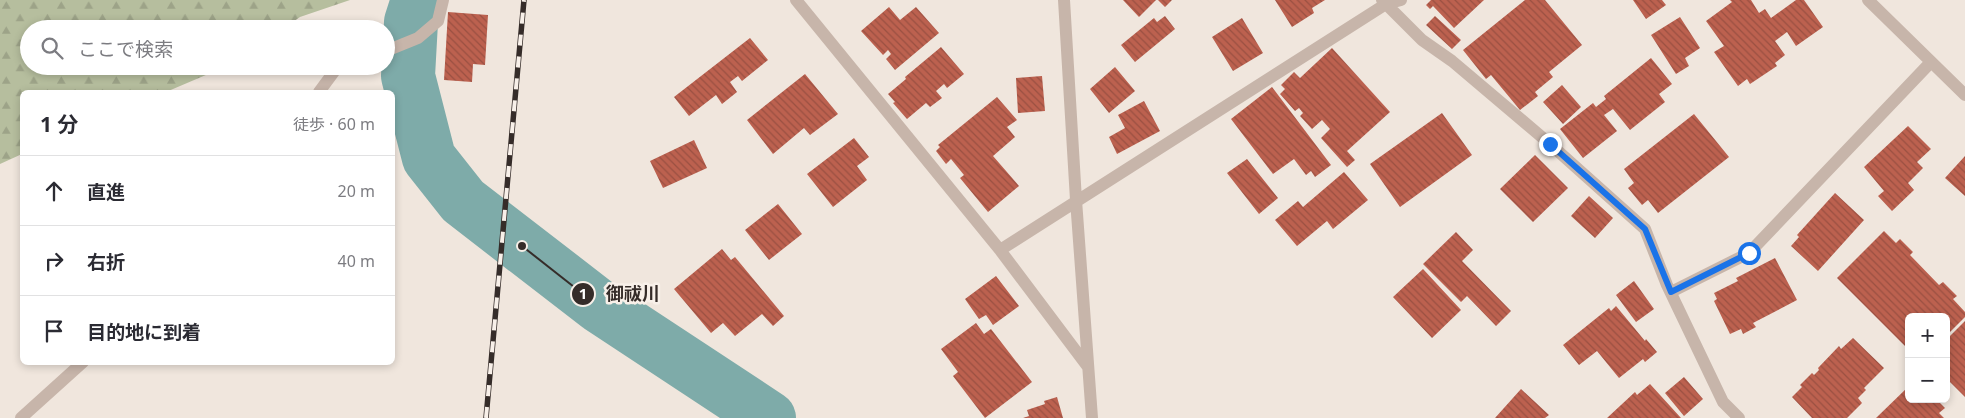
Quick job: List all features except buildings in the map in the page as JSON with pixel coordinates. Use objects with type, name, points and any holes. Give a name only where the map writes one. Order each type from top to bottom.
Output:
[{"type":"street","points":[[395,47],[418,38],[438,21],[444,0]]},
{"type":"street","points":[[796,0],[1000,250],[1088,367]]},
{"type":"street","points":[[1064,0],[1092,418]]},
{"type":"street","points":[[1000,250],[1384,2],[1401,0]]},
{"type":"street","points":[[1868,0],[1965,95]]},
{"type":"street","points":[[1384,2],[1422,40],[1460,68],[1645,229],[1671,292],[1723,402],[1739,418]]},
{"type":"street","points":[[1671,292],[1749,253],[1931,62]]},
{"type":"street","points":[[320,90],[332,75]]},
{"type":"street","points":[[21,418],[79,365]]},
{"type":"green space","points":[[0,0],[350,0],[296,20],[20,20],[20,75],[206,75],[171,90],[20,90],[20,155],[0,164]]},
{"type":"waterway","points":[[418,0],[411,22],[408,76],[429,158],[463,201],[599,306],[769,418]]},
{"type":"railway","points":[[486,418],[524,0]]},
{"type":"place","name":"御祓川","points":[[522,246]]},
{"type":"route","points":[[1550,144],[1645,229],[1671,292],[1749,253]]}]
